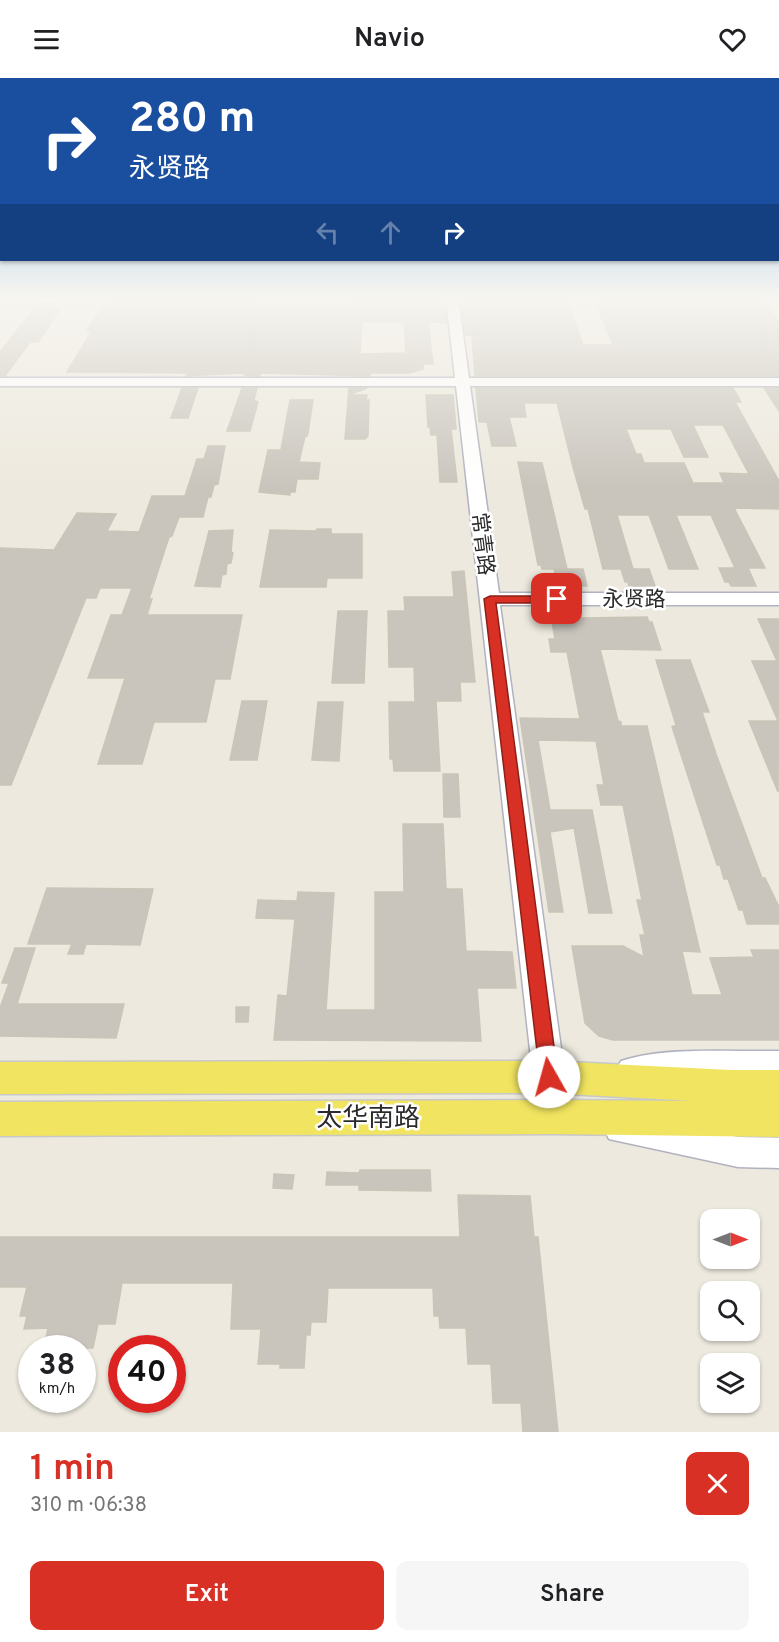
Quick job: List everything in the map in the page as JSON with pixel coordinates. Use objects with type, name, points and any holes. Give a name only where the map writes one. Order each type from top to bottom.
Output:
[{"type":"main road","name":"太华南路","points":[[0,1078],[733,1103]]},
{"type":"main road","points":[[733,1103],[779,1087]]},
{"type":"main road","name":"太华南路","points":[[0,1119],[551,1097]]},
{"type":"main road","points":[[733,1103],[779,1120]]},
{"type":"street","name":"常青路","points":[[460,360],[551,1097]]},
{"type":"street","points":[[0,382],[779,388]]},
{"type":"street","points":[[0,387],[779,382]]},
{"type":"street","name":"永贤路","points":[[490,599],[779,599]]},
{"type":"street","points":[[551,1097],[670,1066],[779,1064]]},
{"type":"street","points":[[551,1097],[738,1152],[779,1153]]},
{"type":"building","points":[[0,360],[17,360],[5,376],[0,376]]},
{"type":"building","points":[[74,360],[433,360],[433,364],[423,364],[423,369],[410,373],[370,373],[370,376],[260,373],[260,376],[246,376],[242,373],[186,376],[188,373],[67,372]]},
{"type":"building","points":[[474,360],[779,360],[779,376],[475,376]]},
{"type":"building","points":[[182,388],[198,388],[188,418],[171,418]]},
{"type":"building","points":[[242,388],[257,388],[254,400],[258,402],[250,431],[227,431]]},
{"type":"building","points":[[349,388],[367,388],[349,395],[367,395],[366,400],[369,400],[368,436],[365,439],[345,439]]},
{"type":"building","points":[[476,388],[733,388],[741,402],[735,402],[779,481],[779,509],[734,508],[765,568],[748,568],[756,586],[731,586],[729,582],[725,582],[719,568],[735,568],[711,515],[676,515],[698,569],[669,569],[649,515],[617,515],[633,569],[649,569],[655,586],[629,586],[628,582],[625,582],[621,569],[603,569],[557,403],[524,403],[526,417],[509,417],[516,446],[492,446],[487,422],[479,422]],"holes":[[[693,425],[723,425],[749,474],[720,473],[724,483],[693,483],[684,463],[644,463],[641,454],[636,454],[626,429],[671,429],[684,457],[708,457]]]},
{"type":"building","points":[[764,388],[779,388],[779,411]]},
{"type":"building","points":[[426,395],[453,395],[456,429],[451,429],[457,482],[440,482],[437,435],[431,435],[430,427],[428,427]]},
{"type":"building","points":[[290,400],[313,400],[308,433],[305,436],[299,462],[320,463],[318,479],[297,479],[295,492],[290,492],[290,495],[259,492],[268,450],[281,450]]},
{"type":"building","points":[[208,446],[225,446],[218,484],[214,485],[211,497],[208,497],[203,517],[179,517],[172,536],[169,537],[149,599],[152,599],[147,615],[242,615],[230,679],[215,679],[206,722],[154,722],[142,764],[98,764],[125,678],[88,678],[111,615],[122,615],[132,588],[100,588],[96,598],[86,598],[11,785],[0,785],[0,548],[54,550],[77,513],[116,514],[107,531],[139,532],[152,496],[185,496],[197,459],[204,459]]},
{"type":"building","points":[[518,462],[542,463],[567,569],[583,569],[587,586],[562,586],[561,582],[557,582],[554,569],[542,569],[541,565],[538,565]]},
{"type":"building","points":[[317,529],[331,529],[331,534],[362,534],[362,578],[327,578],[326,587],[260,587],[270,530],[316,531]]},
{"type":"building","points":[[233,530],[231,563],[227,564],[226,574],[222,575],[220,587],[195,586],[209,531]]},
{"type":"building","points":[[464,571],[475,682],[460,682],[461,701],[436,701],[440,771],[394,771],[393,759],[390,759],[389,702],[415,702],[414,667],[389,667],[388,611],[405,611],[404,597],[454,597],[452,572]]},
{"type":"building","points":[[550,610],[579,610],[581,618],[647,617],[649,622],[652,622],[661,650],[600,649],[621,726],[647,726],[700,952],[682,951],[692,995],[722,995],[710,958],[754,957],[751,950],[779,950],[779,1040],[613,1040],[599,1036],[585,1023],[572,946],[623,946],[644,957],[640,935],[645,935],[637,900],[642,900],[623,805],[601,805],[597,785],[604,785],[596,741],[538,740],[550,810],[592,810],[612,913],[589,913],[574,828],[550,832],[563,912],[549,912],[520,718],[580,719],[567,652],[551,652],[549,639],[555,639]]},
{"type":"building","points":[[338,611],[367,611],[364,683],[332,683]]},
{"type":"building","points":[[758,619],[779,619],[778,792],[749,721],[778,721],[752,661],[777,661]]},
{"type":"building","points":[[656,660],[690,660],[709,712],[702,712],[716,754],[762,878],[765,878],[779,907],[779,924],[747,924],[743,910],[739,910],[728,879],[724,879],[720,865],[717,865],[672,727],[676,725]]},
{"type":"building","points":[[242,701],[267,701],[257,760],[230,760]]},
{"type":"building","points":[[318,702],[343,702],[339,761],[312,760]]},
{"type":"building","points":[[443,774],[458,774],[460,817],[444,817]]},
{"type":"building","points":[[403,824],[443,824],[446,889],[462,889],[466,951],[512,952],[516,988],[477,988],[481,1041],[274,1040],[278,995],[287,996],[295,919],[256,918],[258,900],[297,901],[298,892],[334,893],[326,1010],[375,1010],[375,892],[404,892]]},
{"type":"building","points":[[47,888],[153,889],[140,945],[86,944],[83,954],[68,954],[72,944],[28,944]]},
{"type":"building","points":[[15,948],[35,948],[17,1004],[124,1004],[116,1038],[0,1036],[0,1008],[9,983],[2,983]]},
{"type":"building","points":[[236,1007],[249,1007],[248,1022],[236,1022]]},
{"type":"building","points":[[360,1170],[430,1170],[431,1191],[359,1190],[359,1185],[326,1185],[327,1172],[359,1173]]},
{"type":"building","points":[[274,1174],[294,1175],[292,1189],[273,1188]]},
{"type":"building","points":[[458,1195],[530,1196],[534,1237],[538,1237],[558,1432],[523,1432],[521,1403],[493,1403],[491,1364],[468,1364],[466,1328],[440,1328],[439,1316],[434,1316],[433,1288],[328,1288],[326,1322],[311,1322],[310,1335],[306,1335],[304,1368],[280,1368],[280,1364],[258,1364],[261,1329],[231,1329],[233,1283],[122,1283],[115,1324],[98,1324],[96,1335],[47,1335],[48,1328],[24,1329],[27,1316],[20,1316],[27,1287],[0,1287],[0,1237],[460,1237]]},
{"type":"route","points":[[549,1077],[490,599],[557,599]]}]
